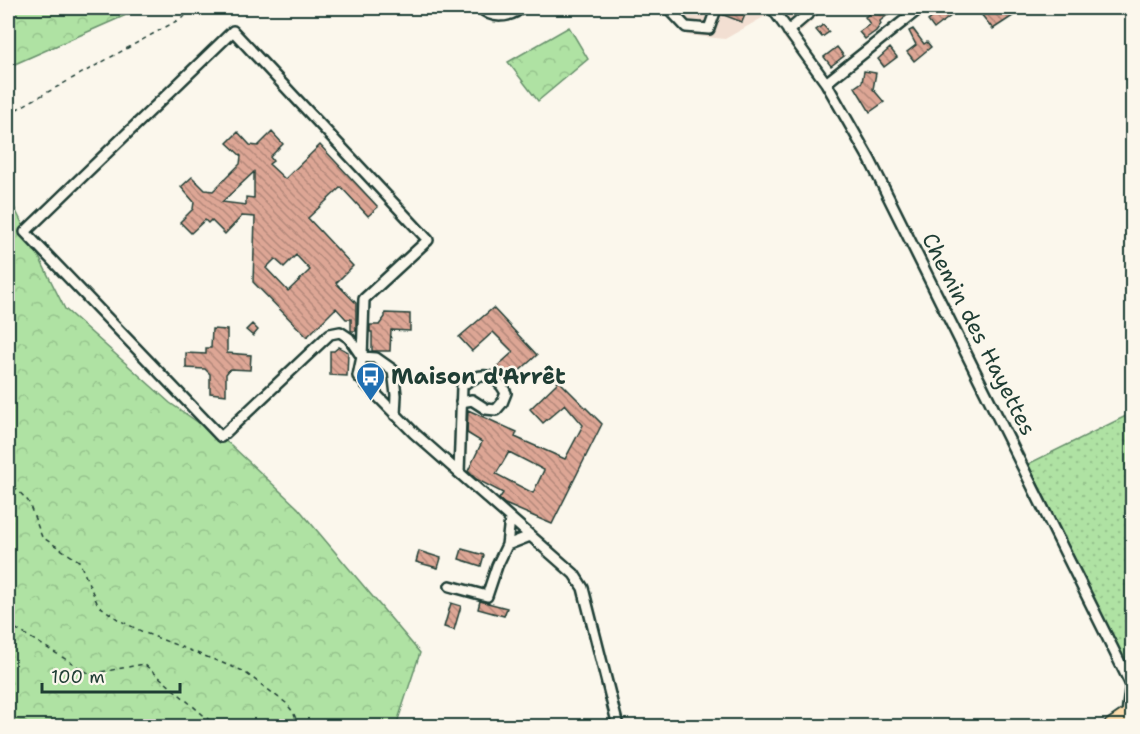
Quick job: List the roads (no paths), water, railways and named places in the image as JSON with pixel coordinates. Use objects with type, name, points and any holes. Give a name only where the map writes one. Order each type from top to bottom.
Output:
[{"type":"main road","points":[[1131,8],[1132,12]]},
{"type":"main road","points":[[1110,726],[1130,712]]},
{"type":"street","points":[[481,8],[499,16],[514,14],[521,8]]},
{"type":"street","points":[[671,8],[686,27],[709,29],[715,12]]},
{"type":"street","name":"Chemin des Hayettes","points":[[772,8],[825,83],[870,160],[1132,684]]},
{"type":"street","points":[[788,31],[815,8]]},
{"type":"street","points":[[825,83],[920,8]]},
{"type":"street","points":[[362,357],[349,338],[340,333],[330,334],[221,437],[25,232],[233,31],[428,240],[364,299],[362,357],[358,376],[395,415],[574,574],[584,588],[618,726]]},
{"type":"street","points":[[362,357],[376,358],[393,369],[396,395],[395,415]]},
{"type":"street","points":[[459,472],[461,402],[462,386],[477,376],[490,376],[501,383],[506,393],[496,410],[486,409],[472,400],[461,402]]},
{"type":"street","points":[[450,586],[487,596],[507,545],[510,519]]},
{"type":"street","points":[[507,545],[530,536]]},
{"type":"street","points":[[1130,712],[1132,684]]},
{"type":"place","name":"Maison d'Arrêt","points":[[370,402]]}]
